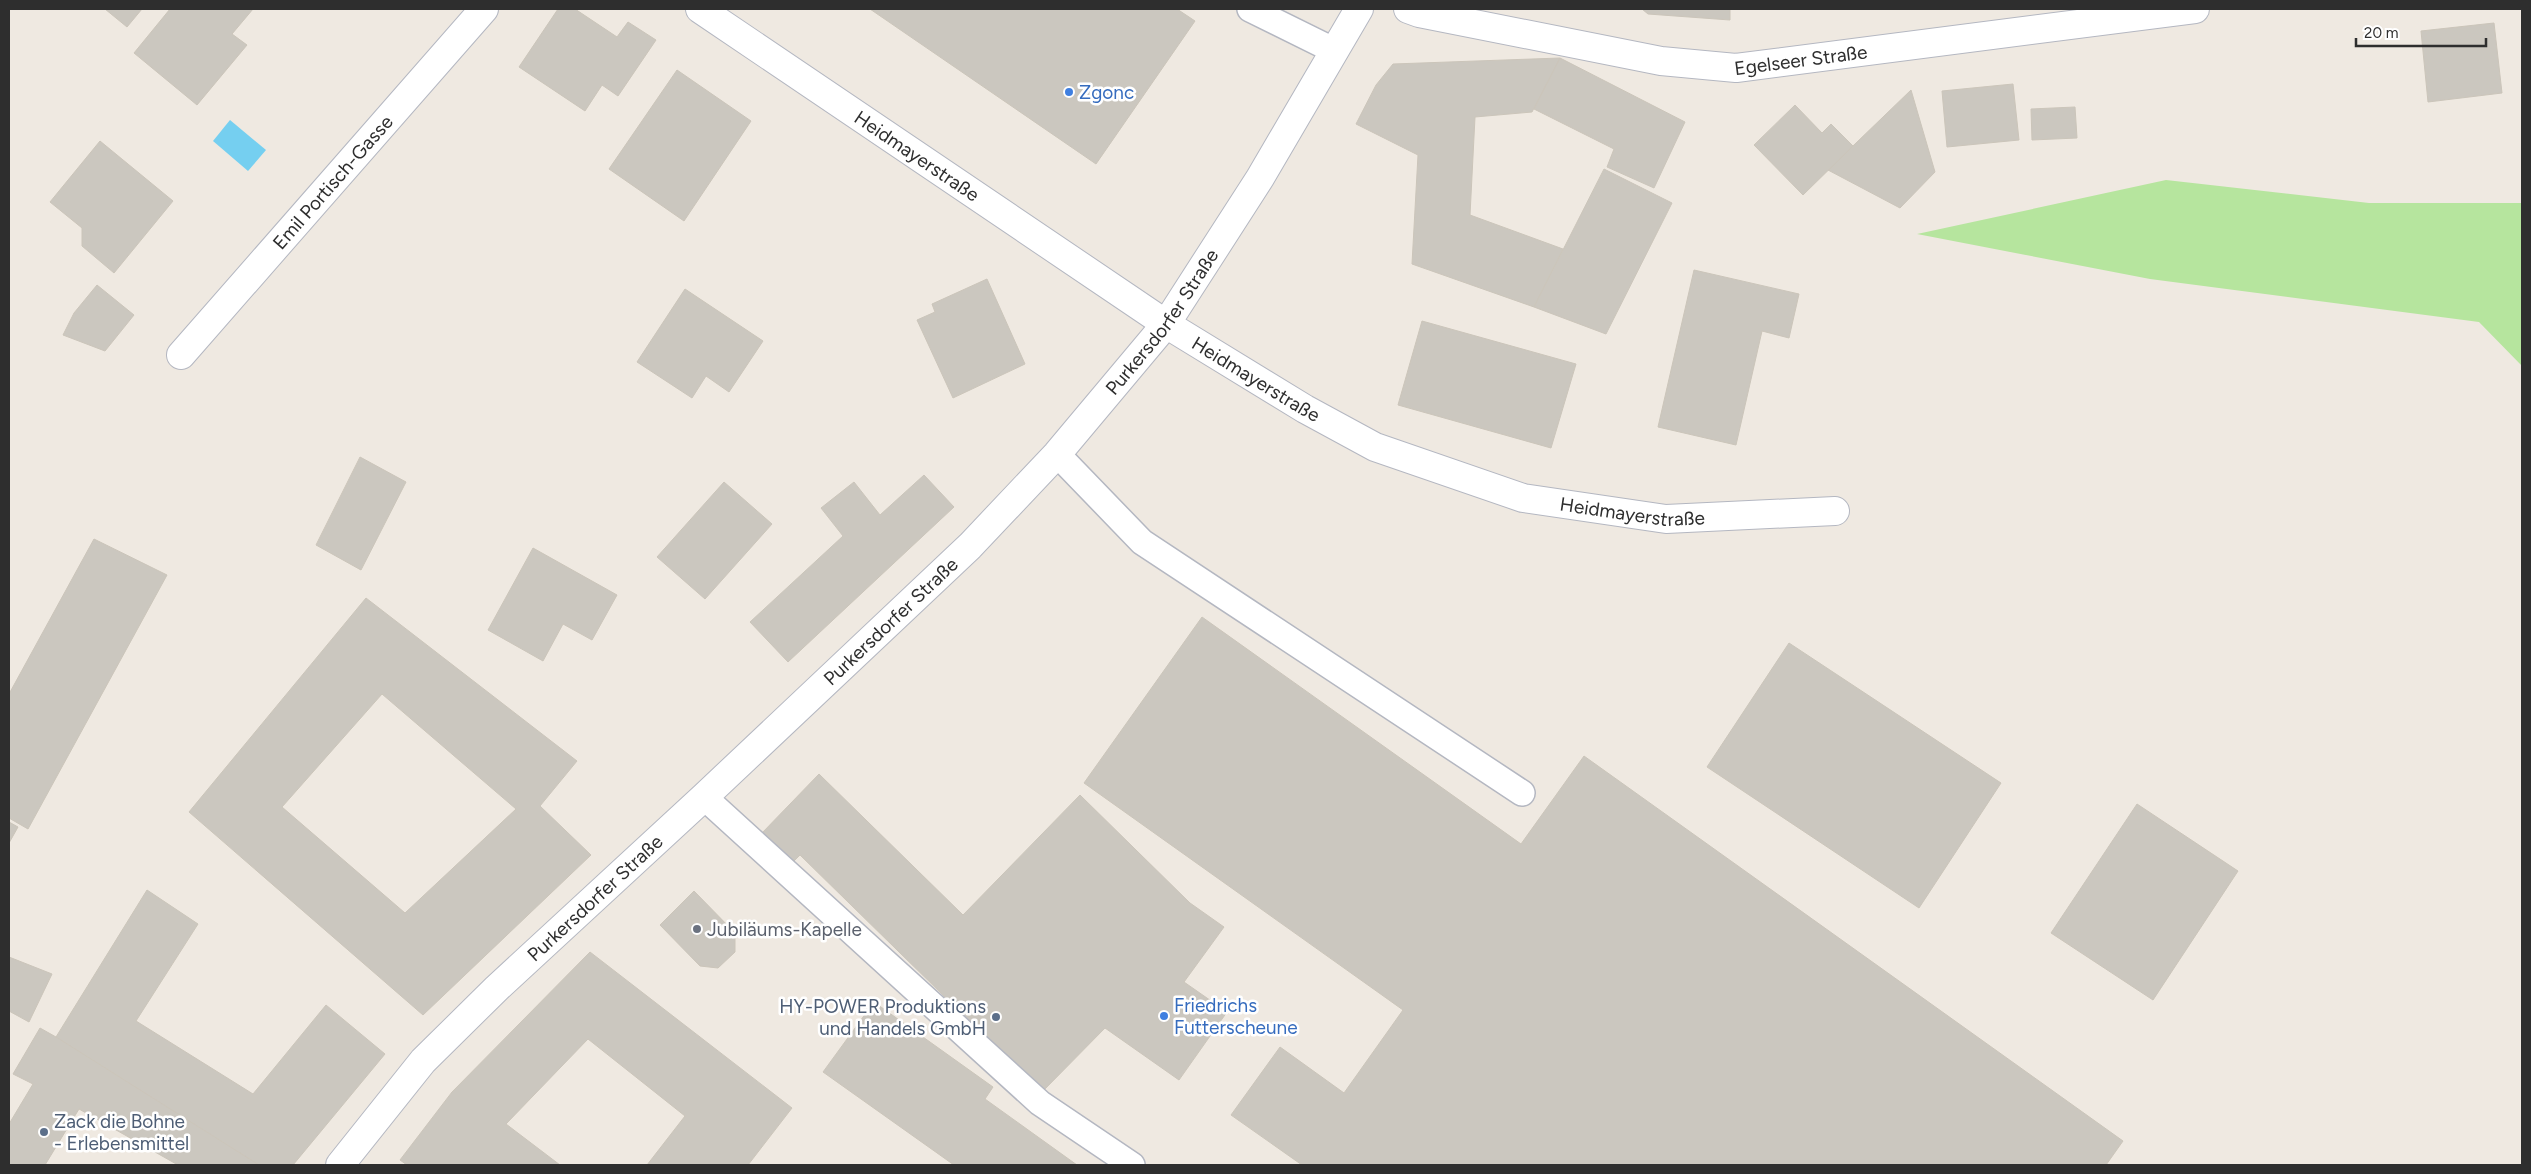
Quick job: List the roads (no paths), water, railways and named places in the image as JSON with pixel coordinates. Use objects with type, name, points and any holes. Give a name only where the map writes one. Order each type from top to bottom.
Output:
[{"type":"street","name":"Emil Portisch-Gasse","points":[[181,355],[484,9]]},
{"type":"street","name":"Heidmayerstraße","points":[[700,9],[1166,324],[1304,409],[1376,448],[1523,498],[1666,519],[1835,511]]},
{"type":"street","name":"Purkersdorfer Straße","points":[[340,1165],[423,1061],[497,988],[704,797],[970,546],[1057,454],[1166,324],[1260,178],[1359,9]]},
{"type":"street","name":"Egelseer Straße","points":[[1408,9],[1419,13],[1660,61],[1736,68],[2195,9]]},
{"type":"lane","points":[[1250,9],[1335,51]]},
{"type":"lane","points":[[1057,454],[1142,542],[1522,793]]},
{"type":"lane","points":[[704,797],[1040,1103],[1132,1165]]},
{"type":"water","points":[[230,120],[266,150],[248,171],[213,141]]},
{"type":"place","name":"Zgonc","points":[[1069,92]]},
{"type":"place","name":"Jubiläums-Kapelle","points":[[697,929]]},
{"type":"place","name":"Friedrichs Futterscheune","points":[[1164,1016]]},
{"type":"place","name":"HY-POWER Produktions und Handels GmbH","points":[[996,1017]]},
{"type":"place","name":"Zack die Bohne - Erlebensmittel","points":[[44,1132]]}]
